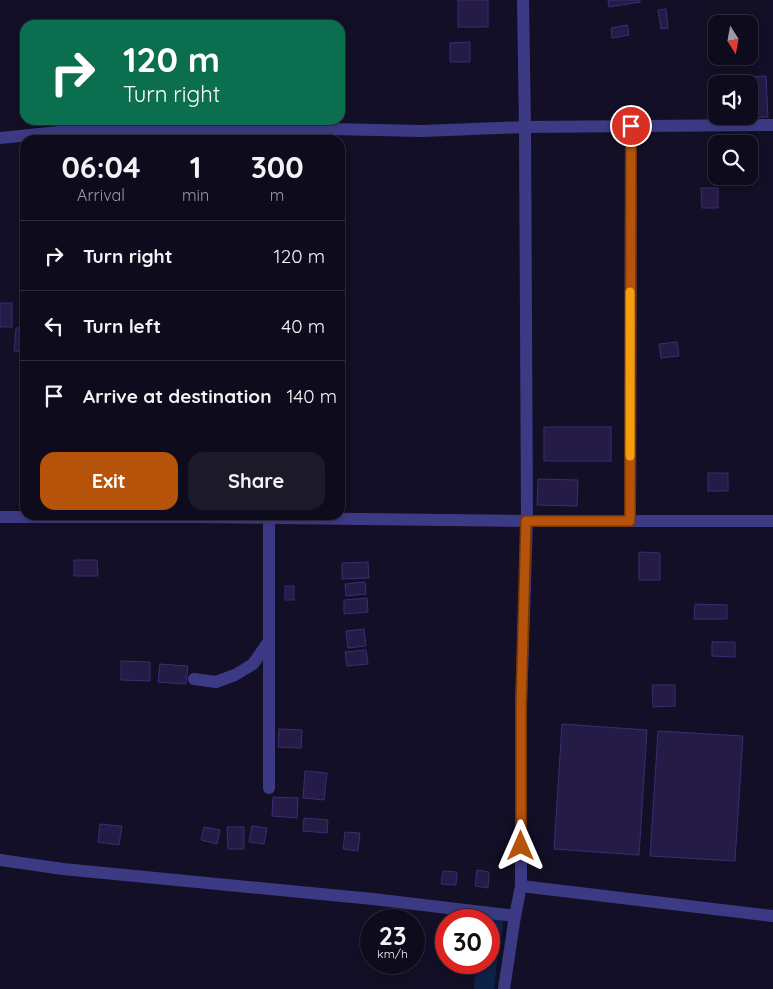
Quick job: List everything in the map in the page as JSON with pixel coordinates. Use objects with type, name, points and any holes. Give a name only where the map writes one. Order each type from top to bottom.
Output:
[{"type":"street","points":[[504,989],[521,886],[521,707],[526,521],[525,127],[522,0]]},
{"type":"street","points":[[630,521],[631,126]]},
{"type":"street","points":[[30,135],[69,131],[170,129],[272,130],[286,128],[422,131],[525,127],[773,126]]},
{"type":"street","points":[[0,138],[20,136]]},
{"type":"street","points":[[0,517],[20,517]]},
{"type":"street","points":[[345,519],[526,521],[773,520]]},
{"type":"street","points":[[269,788],[270,520]]},
{"type":"street","points":[[194,679],[216,682],[235,675],[253,664],[269,641]]},
{"type":"street","points":[[0,860],[63,869],[372,899],[515,916]]},
{"type":"street","points":[[521,886],[773,916]]},
{"type":"building","points":[[458,0],[488,0],[488,27],[458,27]]},
{"type":"building","points":[[608,0],[640,0],[640,2],[609,7]]},
{"type":"building","points":[[666,9],[668,28],[661,29],[658,10]]},
{"type":"building","points":[[627,25],[629,35],[612,38],[611,28]]},
{"type":"building","points":[[470,42],[470,62],[450,62],[450,43]]},
{"type":"building","points":[[758,76],[766,76],[768,117],[758,117]]},
{"type":"building","points":[[701,188],[718,188],[718,208],[702,208]]},
{"type":"building","points":[[0,303],[12,303],[12,327],[0,327]]},
{"type":"building","points":[[16,328],[20,328],[20,352],[14,351]]},
{"type":"building","points":[[677,342],[679,356],[661,358],[659,344]]},
{"type":"building","points":[[544,427],[611,427],[611,461],[544,461]]},
{"type":"building","points":[[708,473],[728,473],[728,491],[708,491]]},
{"type":"building","points":[[538,479],[578,480],[577,506],[537,505]]},
{"type":"building","points":[[639,552],[660,553],[660,580],[639,580]]},
{"type":"building","points":[[74,560],[97,560],[98,576],[74,576]]},
{"type":"building","points":[[368,562],[369,578],[342,579],[342,563]]},
{"type":"building","points":[[365,582],[366,594],[346,596],[345,584]]},
{"type":"building","points":[[285,586],[294,586],[294,600],[285,600]]},
{"type":"building","points":[[367,598],[368,612],[344,614],[344,600]]},
{"type":"building","points":[[695,604],[727,605],[727,619],[694,619]]},
{"type":"building","points":[[364,629],[366,646],[348,648],[346,631]]},
{"type":"building","points":[[712,642],[735,642],[735,657],[712,656]]},
{"type":"building","points":[[366,650],[368,664],[347,666],[345,652]]},
{"type":"building","points":[[121,661],[150,662],[150,681],[121,680]]},
{"type":"building","points":[[160,664],[188,666],[186,684],[158,682]]},
{"type":"building","points":[[652,685],[675,685],[675,706],[653,707]]},
{"type":"building","points":[[562,724],[647,730],[639,855],[554,849]]},
{"type":"building","points":[[279,729],[302,730],[301,748],[278,747]]},
{"type":"building","points":[[658,731],[743,736],[735,861],[650,856]]},
{"type":"building","points":[[305,771],[327,773],[324,800],[303,798]]},
{"type":"building","points":[[273,797],[298,798],[297,818],[272,816]]},
{"type":"building","points":[[304,818],[328,820],[327,833],[303,831]]},
{"type":"building","points":[[100,824],[122,826],[119,845],[98,842]]},
{"type":"building","points":[[252,826],[267,828],[264,844],[249,842]]},
{"type":"building","points":[[204,827],[220,830],[217,844],[201,840]]},
{"type":"building","points":[[227,827],[244,827],[244,849],[228,849]]},
{"type":"building","points":[[345,832],[360,833],[358,851],[343,849]]},
{"type":"building","points":[[477,870],[489,872],[488,888],[475,886]]},
{"type":"building","points":[[443,871],[457,872],[456,885],[441,884]]},
{"type":"waterway","points":[[484,989],[486,974]]},
{"type":"slow traffic","points":[[630,292],[630,456]]},
{"type":"route","points":[[521,846],[521,707],[526,521],[630,521],[631,126]]}]
